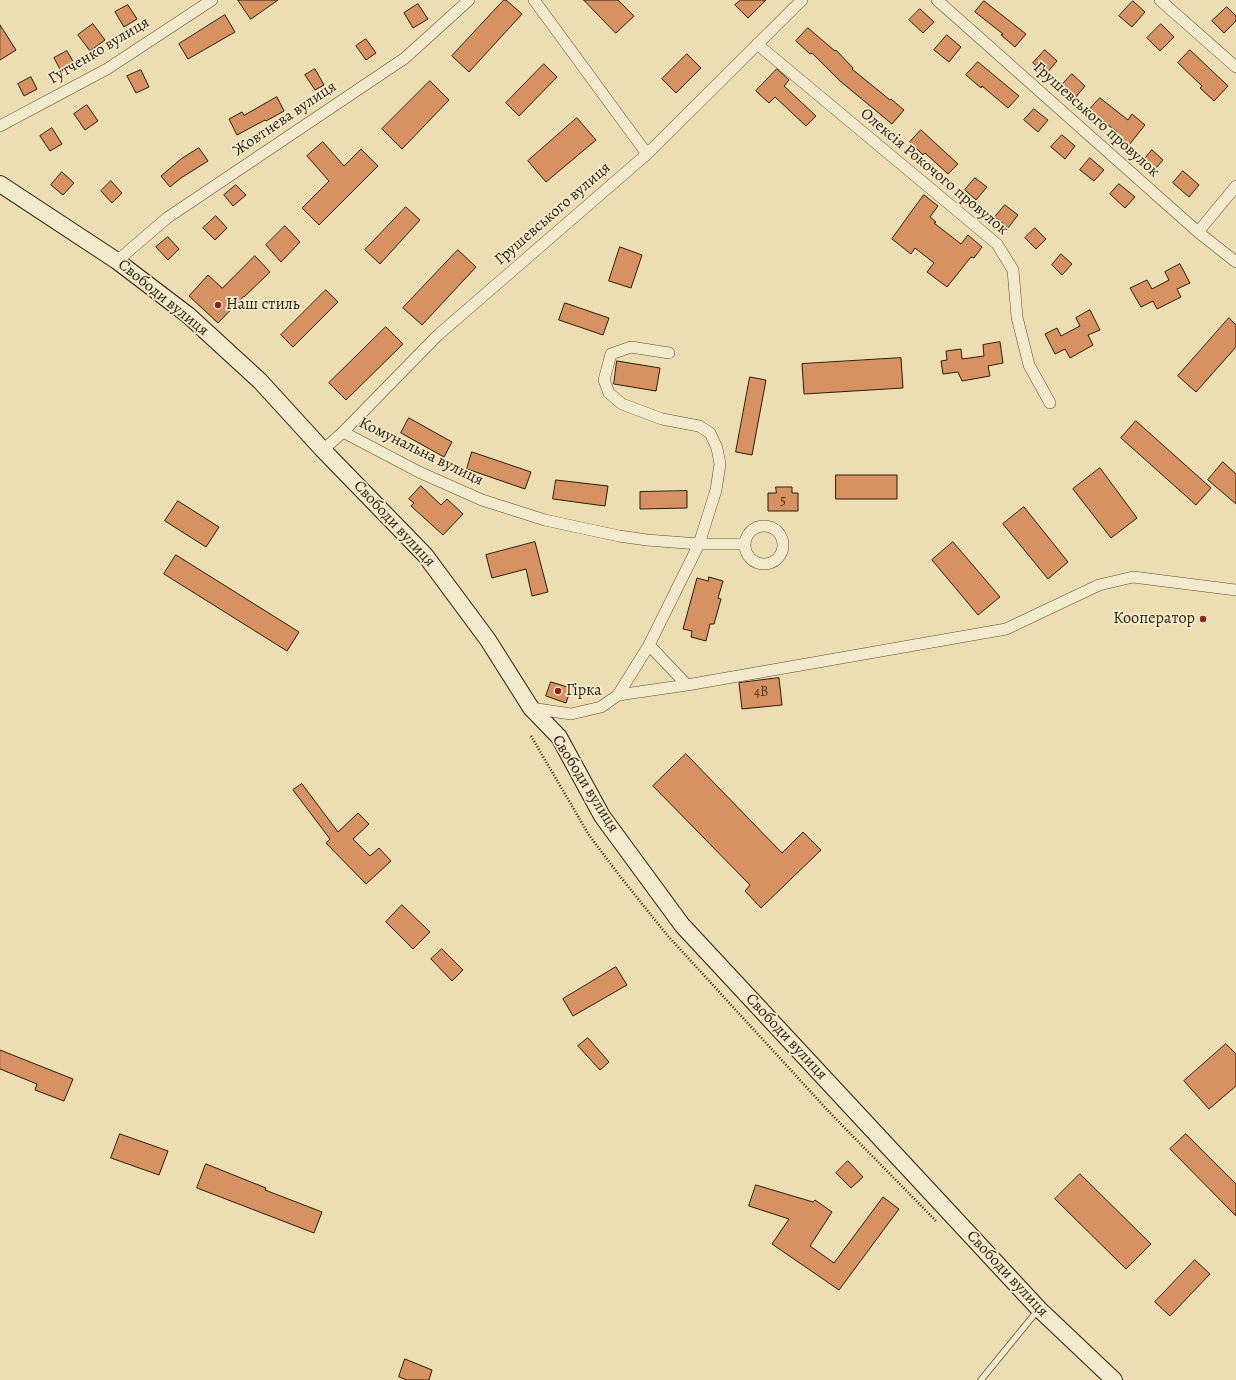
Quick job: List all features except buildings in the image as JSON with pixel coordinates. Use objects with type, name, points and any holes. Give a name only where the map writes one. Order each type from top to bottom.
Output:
[{"type":"main road","name":"Свободи вулиця","points":[[0,184],[117,261],[194,320],[260,381],[323,450],[425,554],[488,640],[531,708],[558,737],[602,816],[682,925],[1040,1309],[1114,1380]]},
{"type":"street","name":"Гутченко вулиця","points":[[0,126],[106,69],[212,0]]},
{"type":"street","name":"Жовтнева вулиця","points":[[117,261],[167,218],[405,58],[469,0]]},
{"type":"street","points":[[534,0],[647,154]]},
{"type":"street","name":"Грушевського вулиця","points":[[323,450],[343,432],[438,335],[647,154],[802,0]]},
{"type":"street","name":"Грушевського провулок","points":[[937,0],[1198,232],[1236,262]]},
{"type":"street","points":[[1160,0],[1236,67]]},
{"type":"street","name":"Олексія Рокочого провулок","points":[[757,44],[997,244],[1014,270],[1018,317],[1029,365],[1050,403]]},
{"type":"street","points":[[1198,232],[1236,186]]},
{"type":"street","points":[[531,708],[571,714],[601,707],[618,695],[649,645],[699,544],[716,490],[720,464],[717,448],[710,433],[699,426],[662,419],[622,404],[609,393],[604,380],[611,354],[632,347],[669,353]]},
{"type":"street","name":"Комунальна вулиця","points":[[343,432],[419,472],[482,500],[545,520],[647,540],[699,544],[745,544]]},
{"type":"street","points":[[618,695],[687,685],[1006,629],[1099,585],[1133,577],[1236,590]]},
{"type":"street","points":[[649,645],[687,685]]},
{"type":"lane","points":[[985,1379],[1040,1309]]},
{"type":"place","name":"Наш стиль","points":[[218,305]]},
{"type":"place","name":"Кооператор","points":[[1203,619]]},
{"type":"place","name":"Гірка","points":[[558,691]]}]
